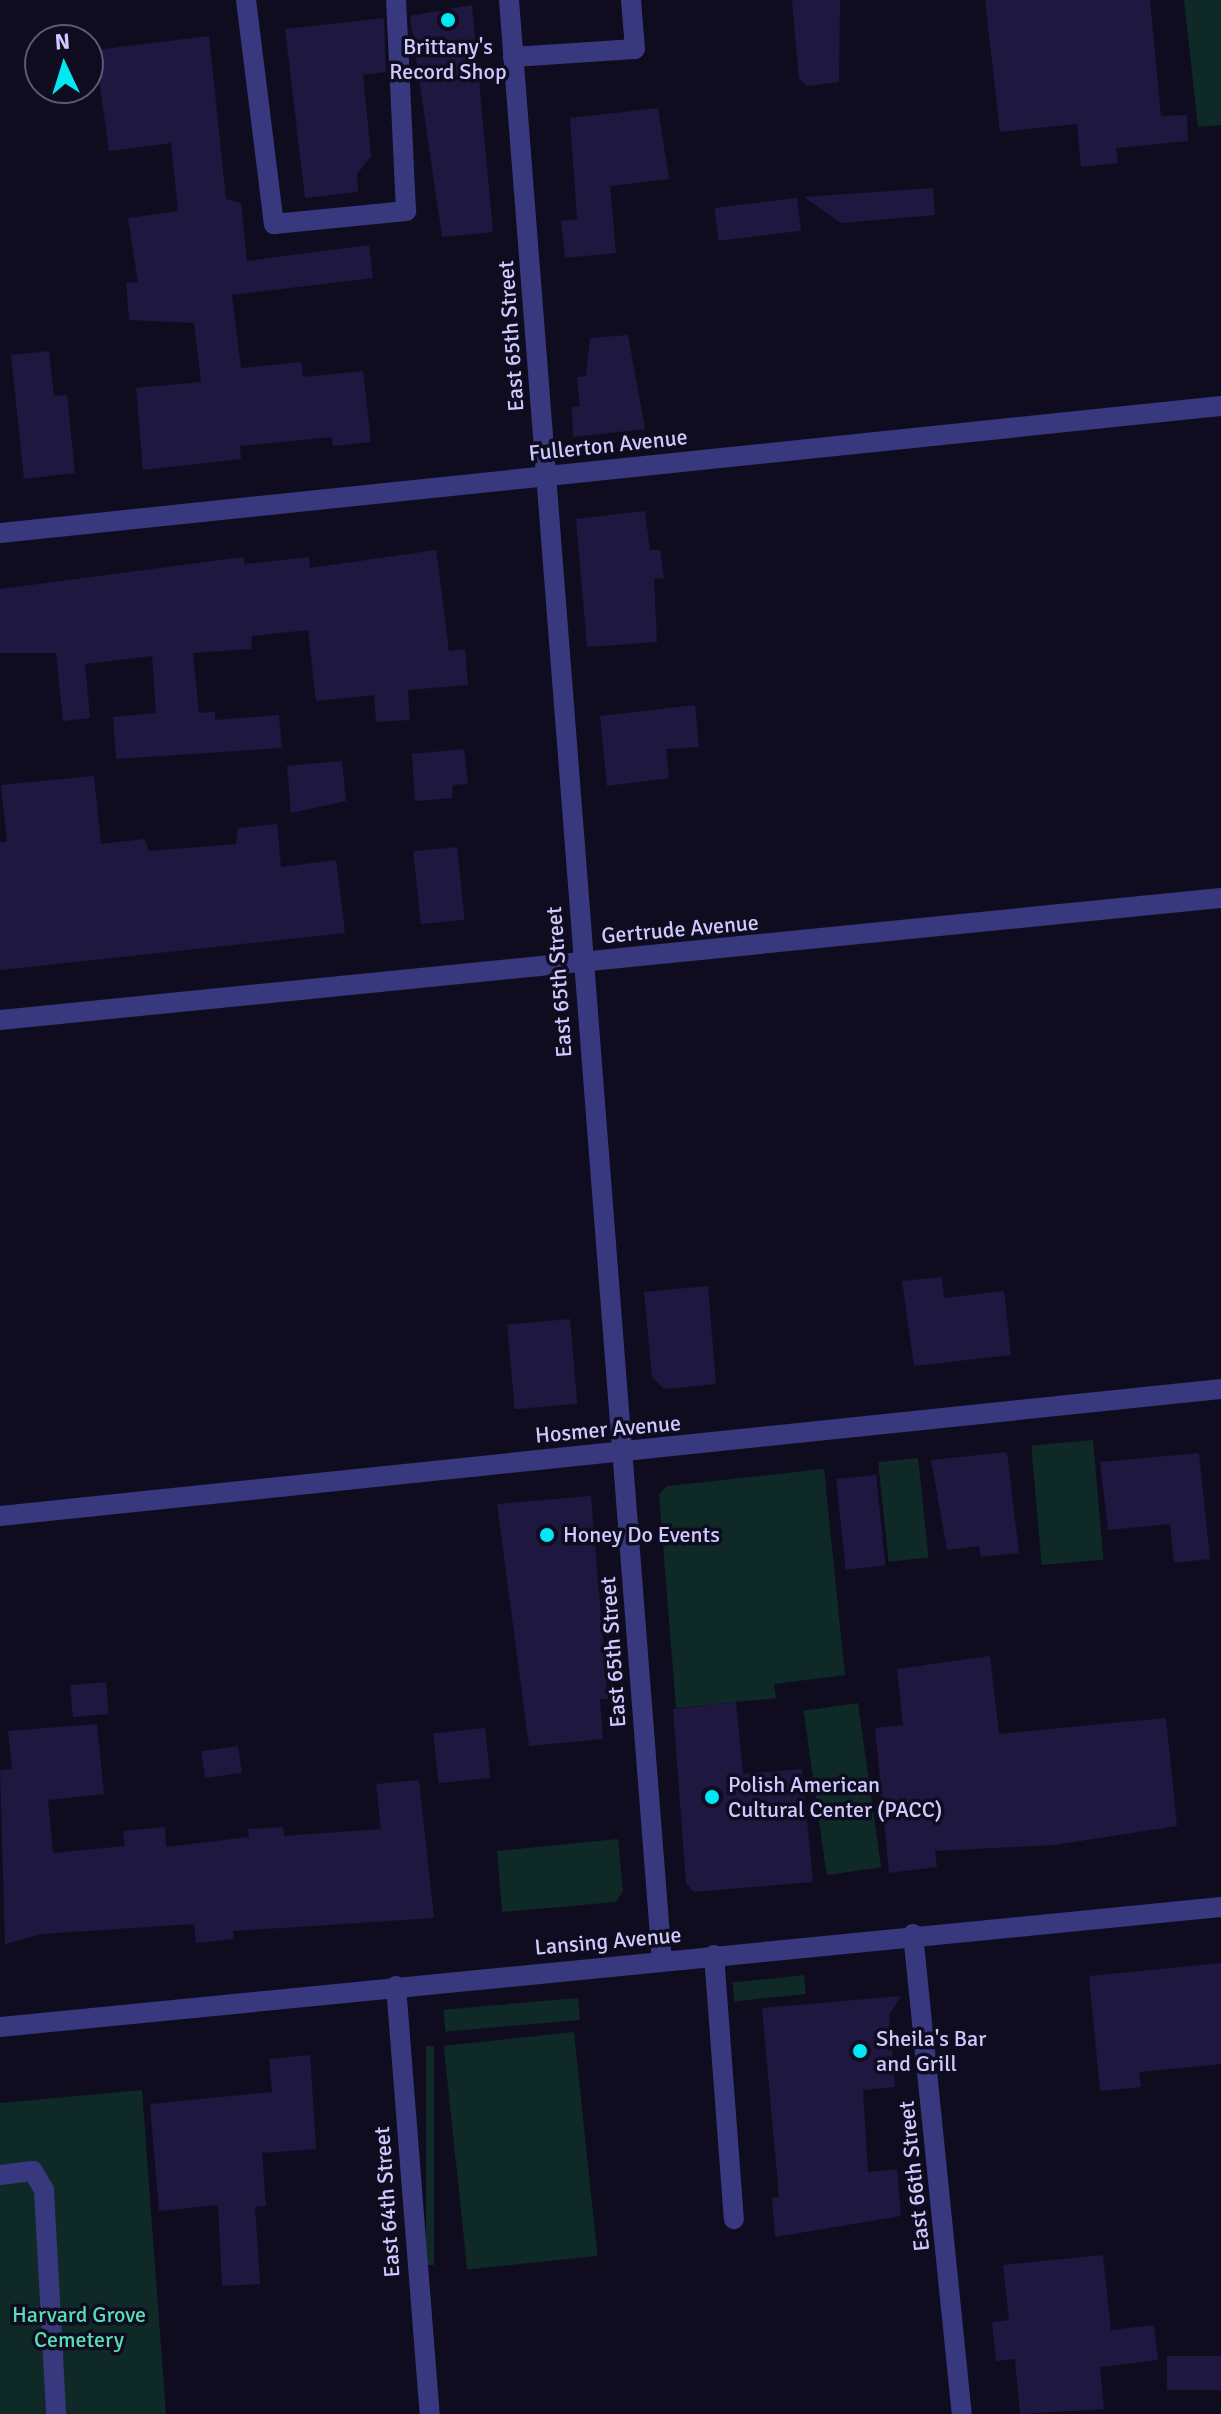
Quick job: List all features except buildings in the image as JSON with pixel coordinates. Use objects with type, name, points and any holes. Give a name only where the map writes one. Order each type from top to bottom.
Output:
[{"type":"street","points":[[246,0],[274,224],[406,211],[396,0]]},
{"type":"street","name":"East 65th Street","points":[[509,0],[662,1960]]},
{"type":"street","points":[[513,57],[635,49],[631,0]]},
{"type":"street","name":"Fullerton Avenue","points":[[0,533],[1221,406]]},
{"type":"street","name":"Gertrude Avenue","points":[[0,1020],[1221,898]]},
{"type":"street","name":"Hosmer Avenue","points":[[0,1516],[1221,1389]]},
{"type":"street","name":"Lansing Avenue","points":[[0,2027],[913,1934],[1221,1907]]},
{"type":"street","name":"East 66th Street","points":[[913,1934],[962,2414]]},
{"type":"street","points":[[714,1955],[734,2219]]},
{"type":"street","name":"East 64th Street","points":[[396,1986],[430,2414]]},
{"type":"street","points":[[0,2175],[33,2171],[44,2190],[56,2414]]},
{"type":"green space","points":[[1184,0],[1221,0],[1221,125],[1198,127]]},
{"type":"green space","points":[[1093,1440],[1103,1560],[1042,1565],[1031,1445]]},
{"type":"green space","points":[[918,1458],[928,1557],[889,1562],[878,1462]]},
{"type":"green space","points":[[824,1469],[845,1675],[774,1684],[776,1698],[676,1708],[659,1495],[667,1486]]},
{"type":"green space","points":[[858,1703],[881,1867],[827,1875],[804,1711]]},
{"type":"green space","points":[[618,1839],[623,1891],[616,1902],[502,1912],[497,1851]]},
{"type":"green space","points":[[804,1975],[806,1994],[734,2001],[732,1983]]},
{"type":"green space","points":[[578,1998],[580,2020],[445,2032],[444,2010]]},
{"type":"green space","points":[[574,2032],[598,2256],[467,2269],[444,2046]]},
{"type":"green space","points":[[426,2046],[434,2046],[434,2265],[426,2265]]},
{"type":"green space","name":"Harvard Grove Cemetery","points":[[142,2090],[166,2414],[0,2414],[0,2103]]},
{"type":"place","name":"Brittany's Record Shop","points":[[448,20]]},
{"type":"place","name":"Honey Do Events","points":[[547,1535]]},
{"type":"place","name":"Polish American Cultural Center (PACC)","points":[[712,1797]]},
{"type":"place","name":"Sheila's Bar and Grill","points":[[860,2051]]}]
